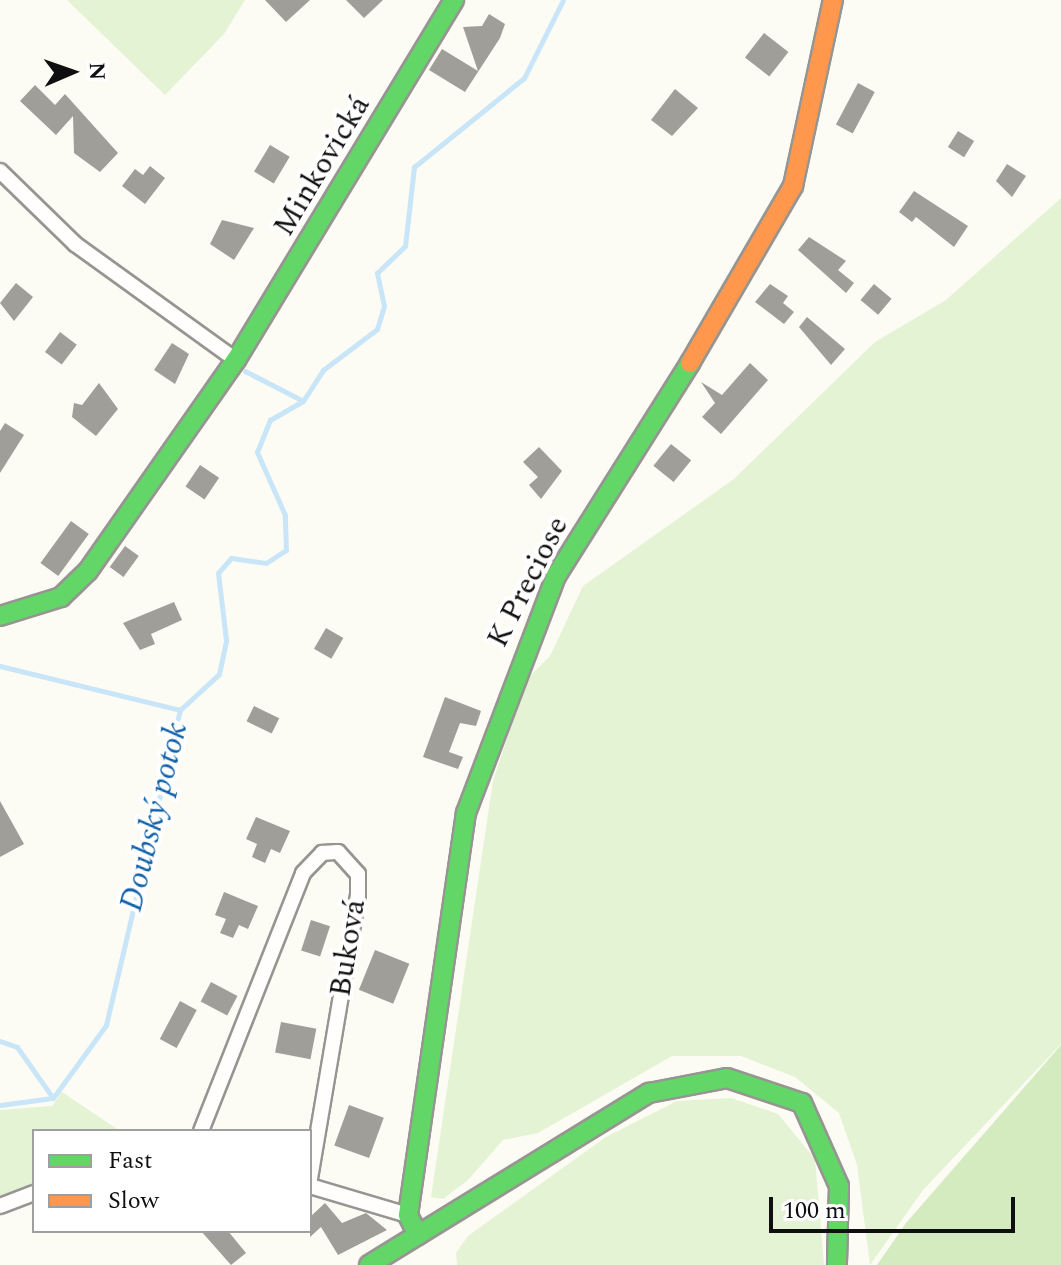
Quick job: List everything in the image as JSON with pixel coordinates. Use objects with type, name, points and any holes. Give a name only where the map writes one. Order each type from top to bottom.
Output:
[{"type":"street","name":"Minkovická","points":[[0,616],[44,605],[77,585],[236,360],[454,0]]},
{"type":"street","name":"K Preciose","points":[[408,1215],[466,813],[496,721],[556,576],[754,261],[793,186],[833,0]]},
{"type":"street","points":[[0,171],[75,244],[236,360]]},
{"type":"street","name":"Buková","points":[[202,1129],[303,873],[322,853],[350,858],[358,895],[312,1168]]},
{"type":"street","points":[[369,1265],[649,1093],[727,1078],[802,1103],[839,1186],[837,1265]]},
{"type":"street","points":[[312,1187],[408,1215],[418,1235]]},
{"type":"street","points":[[0,1206],[32,1194]]},
{"type":"green space","points":[[67,0],[245,0],[224,34],[165,95]]},
{"type":"green space","points":[[1061,198],[1061,1044],[923,1190],[870,1265],[857,1165],[839,1113],[795,1077],[741,1056],[672,1056],[538,1133],[503,1140],[468,1180],[443,1199],[431,1197],[493,781],[527,679],[550,656],[583,586],[734,479],[875,342],[946,300]]},
{"type":"green space","points":[[1061,1045],[1061,1265],[877,1265],[906,1223]]},
{"type":"green space","points":[[62,1092],[117,1129],[32,1129],[32,1186],[0,1198],[0,1110],[52,1106]]},
{"type":"green space","points":[[731,1098],[778,1114],[815,1159],[824,1265],[457,1265],[456,1253],[468,1236],[606,1137],[677,1101]]},
{"type":"building","points":[[265,0],[310,0],[286,22]]},
{"type":"building","points":[[346,0],[383,0],[364,18]]},
{"type":"building","points":[[489,14],[505,24],[500,38],[465,92],[429,70],[442,49],[478,71],[463,27],[482,26]]},
{"type":"building","points":[[764,33],[788,52],[769,77],[745,57]]},
{"type":"building","points":[[858,83],[875,92],[853,133],[836,124]]},
{"type":"building","points":[[35,85],[55,105],[65,94],[118,153],[100,172],[74,153],[73,116],[56,135],[20,101]]},
{"type":"building","points":[[675,89],[698,108],[672,136],[651,120]]},
{"type":"building","points":[[958,131],[974,141],[964,157],[948,147]]},
{"type":"building","points":[[270,145],[290,157],[274,183],[254,172]]},
{"type":"building","points":[[1007,164],[1026,176],[1012,197],[996,181]]},
{"type":"building","points":[[150,166],[165,178],[145,204],[122,186],[135,169],[143,175]]},
{"type":"building","points":[[914,191],[968,226],[954,247],[916,217],[912,222],[899,212]]},
{"type":"building","points":[[222,220],[254,228],[234,260],[210,244]]},
{"type":"building","points":[[809,237],[846,261],[838,270],[854,283],[846,293],[798,250]]},
{"type":"building","points":[[16,283],[33,297],[14,321],[0,303]]},
{"type":"building","points":[[770,284],[788,296],[783,303],[794,312],[784,324],[755,302]]},
{"type":"building","points":[[874,284],[892,299],[878,315],[861,300]]},
{"type":"building","points":[[807,317],[845,349],[831,365],[799,327]]},
{"type":"building","points":[[60,332],[77,345],[62,365],[45,352]]},
{"type":"building","points":[[172,343],[189,354],[175,384],[154,370]]},
{"type":"building","points":[[750,363],[768,380],[721,434],[702,417],[715,403],[701,382],[722,395]]},
{"type":"building","points":[[99,383],[118,409],[96,436],[72,417],[74,403],[82,405]]},
{"type":"building","points":[[5,423],[24,435],[0,473],[0,431]]},
{"type":"building","points":[[671,444],[691,460],[674,482],[653,466]]},
{"type":"building","points":[[539,447],[562,471],[541,499],[529,485],[538,477],[523,462]]},
{"type":"building","points":[[200,465],[219,478],[205,499],[185,487]]},
{"type":"building","points":[[71,521],[89,534],[58,576],[40,563]]},
{"type":"building","points":[[125,546],[139,556],[123,577],[110,567]]},
{"type":"building","points":[[174,602],[182,620],[151,634],[155,644],[140,650],[123,623]]},
{"type":"building","points":[[326,628],[343,638],[331,659],[314,649]]},
{"type":"building","points":[[445,697],[481,711],[476,726],[460,723],[449,752],[463,757],[458,769],[423,757]]},
{"type":"building","points":[[254,706],[279,718],[272,734],[247,721]]},
{"type":"building","points":[[0,801],[24,844],[0,857]]},
{"type":"building","points":[[256,817],[290,831],[280,853],[271,849],[265,863],[252,857],[257,844],[246,839]]},
{"type":"building","points":[[224,892],[258,906],[248,929],[239,925],[233,938],[220,933],[226,919],[215,915]]},
{"type":"building","points":[[311,920],[330,926],[320,957],[301,950]]},
{"type":"building","points":[[375,950],[409,964],[393,1004],[359,990]]},
{"type":"building","points":[[211,982],[237,996],[227,1016],[201,1001]]},
{"type":"building","points":[[180,1001],[197,1010],[177,1048],[160,1039]]},
{"type":"building","points":[[281,1022],[316,1029],[310,1059],[275,1052]]},
{"type":"building","points":[[349,1105],[384,1118],[369,1158],[334,1145]]},
{"type":"building","points":[[325,1203],[342,1223],[366,1213],[387,1230],[338,1255],[321,1227],[310,1237],[312,1215]]},
{"type":"building","points":[[203,1233],[230,1233],[246,1253],[231,1265]]},
{"type":"waterway","name":"Doubský potok","points":[[0,1105],[53,1098],[106,1025],[180,710],[219,674],[226,640],[218,573],[231,558],[266,563],[286,550],[285,515],[257,452],[270,420],[303,401],[323,370],[377,329],[384,306],[377,273],[405,246],[414,167],[524,78],[563,0]]},
{"type":"waterway","points":[[245,371],[303,401]]},
{"type":"waterway","points":[[0,666],[180,710]]},
{"type":"waterway","points":[[0,1041],[17,1047],[53,1098]]},
{"type":"traffic: fast","points":[[0,616],[61,597],[88,571],[236,360],[454,0]]},
{"type":"traffic: fast","points":[[418,1235],[408,1215],[466,813],[556,576],[690,363]]},
{"type":"traffic: fast","points":[[369,1265],[649,1093],[727,1078],[802,1103],[839,1186],[837,1265]]},
{"type":"traffic: slow","points":[[690,363],[793,186],[833,0]]}]
